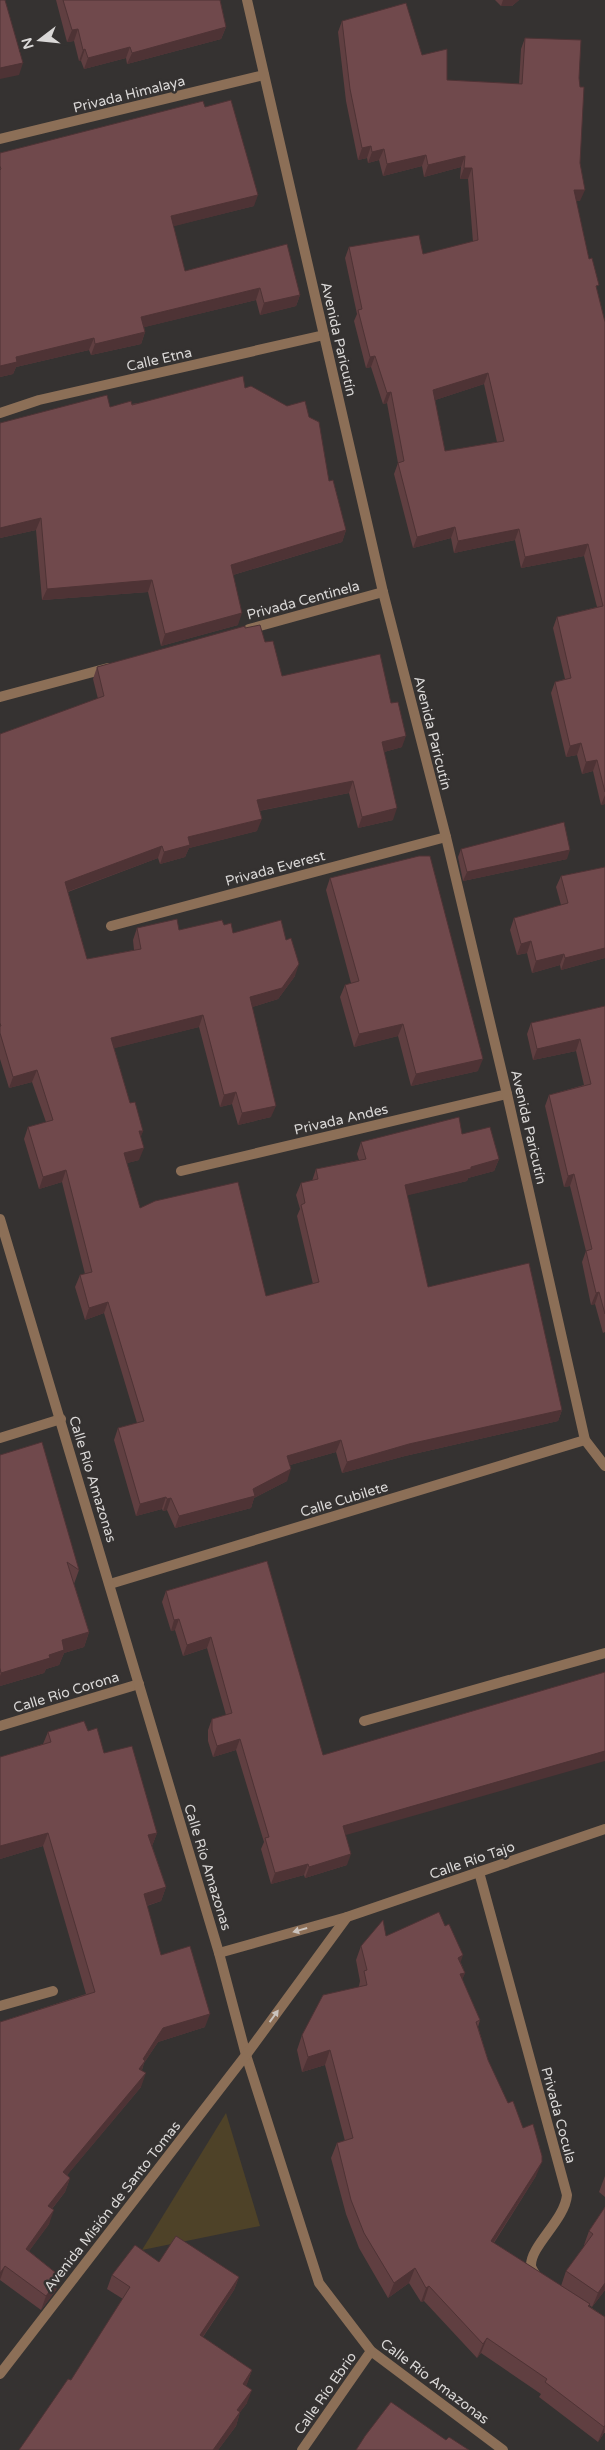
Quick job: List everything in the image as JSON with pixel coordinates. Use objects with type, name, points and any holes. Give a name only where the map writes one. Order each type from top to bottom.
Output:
[{"type":"street","name":"Avenida Paricutín","points":[[247,0],[383,592],[446,837],[508,1094],[585,1440],[605,1466]]},
{"type":"street","name":"Privada Himalaya","points":[[0,139],[264,75]]},
{"type":"street","name":"Calle Etna","points":[[0,413],[40,400],[324,336]]},
{"type":"street","name":"Privada Centinela","points":[[239,631],[383,592]]},
{"type":"street","points":[[0,697],[115,666]]},
{"type":"street","name":"Privada Everest","points":[[112,926],[446,837]]},
{"type":"street","name":"Privada Andes","points":[[181,1171],[508,1094]]},
{"type":"street","name":"Calle Río Amazonas","points":[[0,1219],[219,1953],[246,2055],[319,2283],[371,2351],[503,2450]]},
{"type":"street","points":[[0,1438],[61,1419]]},
{"type":"street","name":"Calle Cubilete","points":[[110,1584],[585,1440]]},
{"type":"street","points":[[364,1721],[605,1654]]},
{"type":"street","name":"Calle Río Corona","points":[[0,1726],[139,1684]]},
{"type":"street","name":"Calle Río Tajo","points":[[219,1953],[347,1917],[605,1829]]},
{"type":"street","name":"Privada Cocula","points":[[479,1872],[567,2195],[566,2205],[533,2255],[531,2267],[538,2279],[545,2284]]},
{"type":"street","points":[[246,2055],[347,1917]]},
{"type":"street","points":[[0,2006],[53,1991]]},
{"type":"street","name":"Avenida Misión de Santo Tomas","points":[[0,2374],[246,2055]]},
{"type":"street","name":"Calle Río Ebrio","points":[[302,2450],[371,2351]]},
{"type":"shaded area","points":[[226,2113],[260,2226],[142,2250]]},
{"type":"building","points":[[0,0],[5,0],[23,63],[0,68]]},
{"type":"building","points":[[63,0],[220,0],[226,27],[132,53],[130,47],[88,58],[85,49],[83,50],[78,29],[72,30]]},
{"type":"building","points":[[406,3],[422,55],[447,49],[447,80],[522,84],[525,38],[581,40],[579,78],[580,87],[584,87],[580,163],[585,190],[574,190],[589,259],[592,258],[599,285],[596,286],[605,322],[605,792],[597,760],[586,762],[581,743],[570,746],[555,682],[571,678],[557,617],[603,606],[588,544],[525,557],[519,529],[458,541],[455,527],[417,537],[398,463],[404,461],[391,392],[387,393],[375,356],[370,357],[358,310],[362,309],[349,247],[419,235],[423,254],[478,240],[472,168],[464,168],[465,156],[428,165],[426,155],[387,164],[384,149],[372,152],[371,146],[362,148],[350,89],[342,21]],"holes":[[[488,373],[504,441],[445,451],[433,390]]]},
{"type":"building","points":[[231,100],[258,195],[171,216],[185,271],[287,244],[300,295],[264,303],[260,288],[141,317],[145,332],[95,344],[94,338],[16,357],[17,362],[0,366],[0,153],[203,101],[205,107]]},
{"type":"building","points":[[243,376],[245,388],[251,386],[287,406],[305,401],[309,417],[319,422],[329,481],[333,480],[346,530],[231,565],[242,613],[165,634],[152,580],[47,589],[41,518],[0,528],[0,423],[107,395],[110,407],[131,401],[132,405]]},
{"type":"building","points":[[260,625],[265,642],[273,641],[282,676],[380,654],[391,703],[398,702],[406,736],[382,742],[397,808],[362,817],[353,781],[257,800],[262,819],[188,837],[190,845],[164,852],[162,846],[65,882],[87,959],[141,949],[137,928],[177,919],[179,930],[222,920],[224,925],[231,923],[233,933],[281,920],[286,940],[291,938],[299,964],[282,988],[250,997],[276,1106],[242,1113],[236,1092],[224,1095],[203,1015],[111,1038],[130,1103],[135,1102],[143,1131],[139,1131],[144,1148],[124,1153],[140,1208],[155,1201],[238,1182],[266,1296],[319,1282],[301,1205],[305,1203],[301,1183],[318,1179],[316,1169],[366,1159],[361,1142],[459,1117],[462,1134],[490,1127],[499,1159],[471,1167],[471,1169],[405,1185],[428,1287],[529,1263],[562,1410],[409,1444],[347,1462],[341,1440],[287,1456],[291,1469],[253,1489],[255,1496],[179,1516],[171,1498],[167,1499],[166,1497],[140,1504],[118,1428],[144,1421],[108,1302],[89,1308],[80,1275],[92,1272],[66,1170],[43,1177],[28,1127],[53,1120],[37,1070],[13,1077],[0,1033],[0,734],[104,696],[97,667],[245,626],[245,628]]},
{"type":"building","points":[[564,822],[570,850],[467,872],[461,849]]},
{"type":"building","points":[[419,856],[430,856],[483,1059],[416,1074],[403,1024],[359,1034],[345,985],[359,981],[330,878]]},
{"type":"building","points":[[605,867],[605,948],[565,958],[564,954],[536,961],[531,941],[521,944],[514,918],[568,903],[561,876]]},
{"type":"building","points":[[605,1006],[605,1314],[599,1292],[596,1293],[586,1251],[592,1249],[574,1174],[568,1176],[549,1095],[591,1084],[580,1039],[537,1049],[531,1023]]},
{"type":"building","points":[[42,1442],[79,1570],[67,1562],[89,1632],[62,1640],[64,1650],[49,1655],[50,1658],[1,1673],[0,1455]]},
{"type":"building","points":[[267,1561],[323,1755],[605,1672],[605,1751],[343,1826],[351,1854],[309,1867],[308,1864],[275,1873],[265,1838],[269,1837],[240,1739],[217,1746],[212,1730],[212,1719],[232,1713],[211,1637],[187,1645],[179,1619],[174,1620],[166,1591]]},
{"type":"building","points":[[84,1721],[88,1731],[97,1728],[104,1753],[132,1746],[157,1833],[148,1835],[166,1887],[144,1894],[161,1955],[190,1946],[210,2014],[163,2028],[143,2059],[145,2061],[139,2069],[146,2073],[63,2172],[70,2178],[48,2206],[54,2210],[26,2249],[61,2277],[46,2296],[5,2266],[0,2273],[0,2022],[95,1992],[48,1833],[0,1846],[0,1757],[51,1742],[48,1732]]},
{"type":"building","points":[[439,1912],[445,1926],[449,1924],[463,1955],[458,1958],[465,1973],[460,1974],[480,2020],[476,2022],[488,2060],[508,2103],[513,2101],[523,2128],[533,2124],[542,2156],[542,2162],[491,2241],[590,2304],[588,2306],[605,2317],[604,2427],[545,2382],[547,2379],[487,2338],[483,2344],[429,2286],[426,2288],[415,2268],[394,2283],[364,2233],[351,2200],[337,2143],[353,2138],[330,2050],[308,2057],[302,2035],[323,1995],[367,1985],[364,1971],[367,1970],[361,1946],[383,1920],[386,1936]]},
{"type":"building","points":[[605,2207],[605,2283],[598,2293],[566,2271],[593,2234],[589,2231]]},
{"type":"building","points":[[176,2236],[239,2277],[200,2335],[252,2370],[243,2384],[252,2390],[237,2410],[240,2412],[213,2450],[19,2450],[68,2379],[71,2380],[130,2287],[112,2275],[135,2245],[159,2262]]},
{"type":"building","points":[[391,2402],[446,2440],[449,2437],[469,2450],[356,2450]]}]
